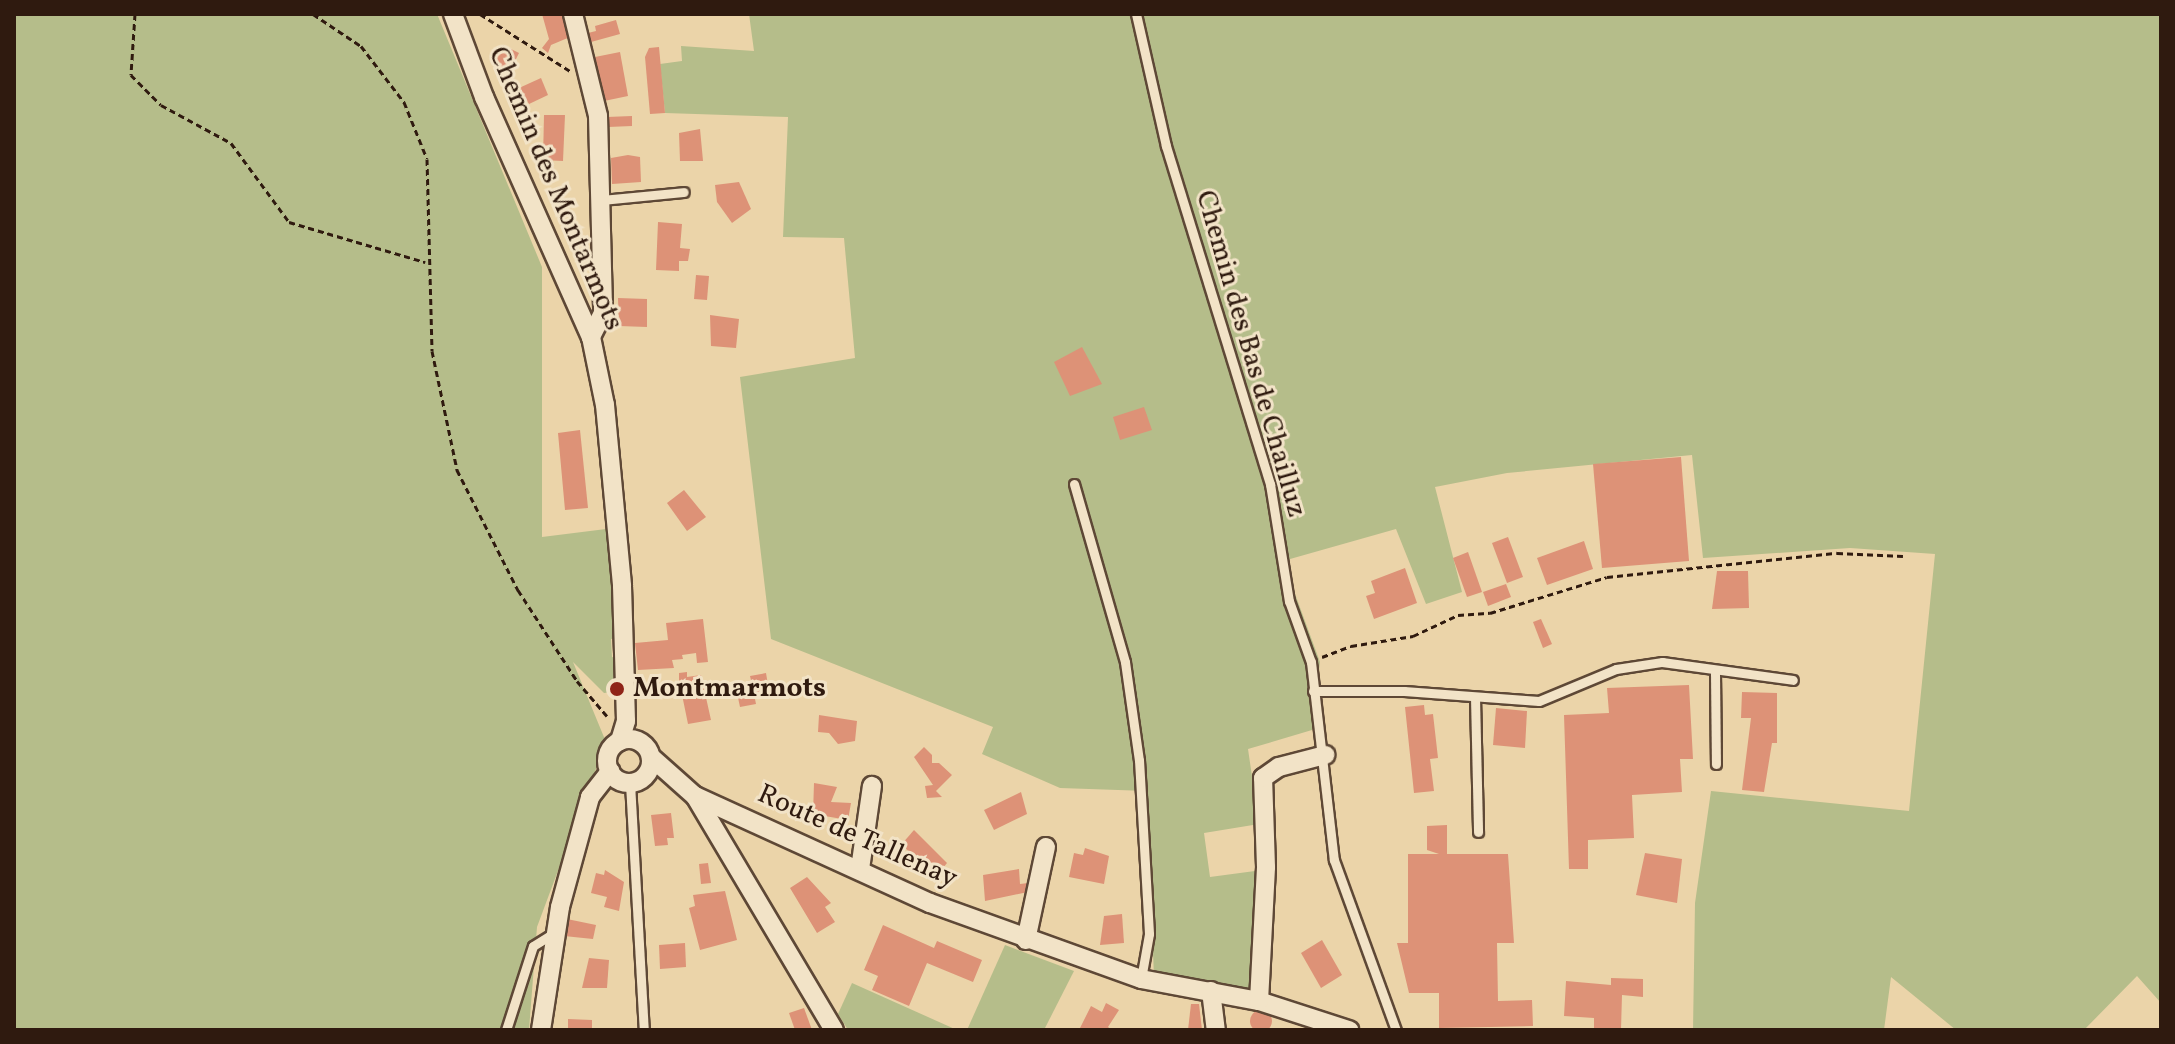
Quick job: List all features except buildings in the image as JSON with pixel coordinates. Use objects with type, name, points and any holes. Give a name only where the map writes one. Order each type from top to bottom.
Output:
[{"type":"street","name":"Chemin des Montarmots","points":[[453,14],[484,97],[591,337],[605,405],[622,586],[627,740],[643,771]]},
{"type":"street","points":[[573,14],[598,116],[603,313],[591,337]]},
{"type":"street","points":[[610,771],[607,758],[627,740]]},
{"type":"street","points":[[1259,1001],[1266,867],[1263,778],[1279,767],[1325,755]]},
{"type":"street","points":[[610,771],[643,771]]},
{"type":"street","points":[[541,1030],[554,933],[590,797],[610,771]]},
{"type":"street","name":"Route de Tallenay","points":[[643,771],[669,777],[695,796],[1026,940],[1141,979],[1259,1001],[1349,1030]]},
{"type":"street","points":[[860,869],[872,786]]},
{"type":"street","points":[[695,796],[834,1030]]},
{"type":"street","points":[[1026,940],[1046,847]]},
{"type":"street","points":[[1211,991],[1216,1030]]},
{"type":"lane","name":"Chemin des Bas de Chailluz","points":[[1136,14],[1166,146],[1270,484],[1289,601],[1311,662],[1325,755],[1334,860],[1396,1030]]},
{"type":"lane","points":[[601,200],[684,192]]},
{"type":"lane","points":[[1074,484],[1125,662],[1139,760],[1149,934],[1141,979]]},
{"type":"lane","points":[[1313,691],[1539,701],[1640,664],[1662,662],[1715,673],[1793,680]]},
{"type":"lane","points":[[1715,673],[1716,764]]},
{"type":"lane","points":[[1475,697],[1478,832]]},
{"type":"lane","points":[[643,771],[644,1030]]},
{"type":"lane","points":[[506,1030],[533,946],[554,933]]},
{"type":"path","points":[[135,14],[131,75],[161,105],[231,143],[289,222],[427,262]]},
{"type":"path","points":[[313,14],[361,46],[404,102],[427,159],[427,262],[432,351],[457,470],[553,647],[599,712],[626,721]]},
{"type":"path","points":[[480,14],[563,69],[590,74]]},
{"type":"path","points":[[1311,662],[1351,646],[1413,636],[1458,615],[1490,613],[1607,577],[1837,553],[1903,556]]},
{"type":"green space","points":[[14,14],[437,14],[542,267],[542,537],[606,529],[610,541],[616,638],[611,639],[612,657],[616,658],[619,691],[604,693],[573,662],[606,742],[537,927],[529,1030],[14,1030]]},
{"type":"green space","points":[[749,14],[2161,14],[2161,1003],[2137,976],[2084,1030],[1956,1030],[1891,977],[1884,1030],[1693,1030],[1695,903],[1711,791],[1909,811],[1935,554],[1850,548],[1703,558],[1692,455],[1507,473],[1435,487],[1462,592],[1426,604],[1396,529],[1283,561],[1320,662],[1312,730],[1248,749],[1259,824],[1204,833],[1210,877],[1255,871],[1252,989],[1154,978],[1147,791],[1060,788],[982,754],[993,727],[771,639],[740,377],[855,358],[844,238],[783,237],[788,117],[665,113],[660,64],[682,61],[681,46],[754,51]]},
{"type":"green space","points":[[1005,945],[1074,971],[1044,1030],[967,1030]]},
{"type":"green space","points":[[852,983],[957,1030],[848,1030],[838,1014]]},
{"type":"place","name":"Montmarmots","points":[[617,689]]}]
